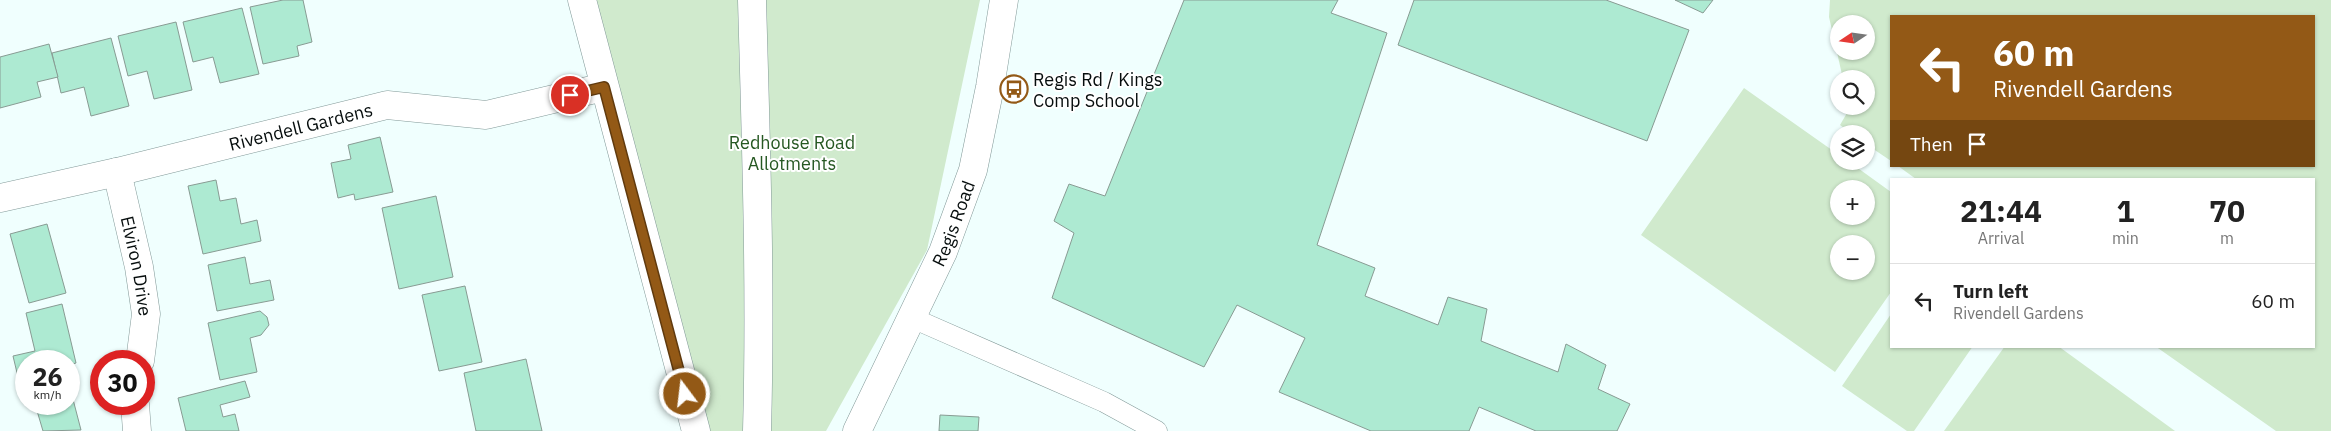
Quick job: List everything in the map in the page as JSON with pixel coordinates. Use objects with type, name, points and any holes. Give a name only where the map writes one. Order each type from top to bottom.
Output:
[{"type":"street","points":[[582,0],[696,431]]},
{"type":"street","points":[[752,0],[759,217],[760,330],[757,431]]},
{"type":"street","name":"Regis Road","points":[[857,431],[910,317],[943,252],[972,170],[990,87],[1004,0]]},
{"type":"street","name":"Rivendell Gardens","points":[[0,198],[117,172],[387,105],[486,115],[604,87]]},
{"type":"street","name":"Elviron Drive","points":[[117,172],[139,267],[146,314],[141,350]]},
{"type":"street","points":[[136,415],[137,431]]},
{"type":"lane","points":[[910,317],[1104,402],[1157,431]]},
{"type":"green space","name":"Redhouse Road Allotments","points":[[596,0],[980,0],[927,250],[826,431],[709,431],[690,374]]},
{"type":"green space","points":[[1830,0],[2331,0],[2331,431],[2276,431],[2158,348],[2315,348],[2315,178],[1915,178],[1899,167],[2315,167],[2315,15],[1890,15],[1890,160],[1875,150],[1875,125],[1840,125],[1846,115],[1875,115],[1875,70],[1841,70],[1839,60],[1875,60],[1875,15],[1830,15],[1830,21],[1829,17]]},
{"type":"green space","points":[[1744,88],[1830,149],[1830,170],[1860,170],[1874,180],[1830,180],[1830,225],[1875,225],[1875,180],[1890,191],[1890,293],[1835,372],[1641,235]]},
{"type":"green space","points":[[1890,315],[1890,348],[1972,348],[1914,431],[1907,431],[1842,386]]},
{"type":"green space","points":[[2004,348],[2061,348],[2175,431],[1944,431]]},
{"type":"building","points":[[283,0],[303,0],[312,42],[297,46],[299,56],[263,64],[250,7]]},
{"type":"building","points":[[1184,0],[1338,0],[1331,13],[1387,33],[1317,245],[1375,268],[1365,296],[1438,325],[1448,297],[1487,309],[1481,341],[1558,372],[1566,344],[1606,365],[1598,389],[1630,404],[1617,431],[1536,431],[1479,407],[1469,431],[1371,431],[1279,392],[1305,338],[1237,305],[1204,367],[1052,298],[1074,233],[1054,221],[1069,184],[1105,196]]},
{"type":"building","points":[[1414,0],[1606,0],[1689,30],[1647,141],[1398,45]]},
{"type":"building","points":[[1675,0],[1713,0],[1703,13]]},
{"type":"building","points":[[242,8],[259,74],[220,83],[213,57],[193,62],[183,22]]},
{"type":"building","points":[[176,22],[192,90],[154,99],[147,71],[128,76],[118,36]]},
{"type":"building","points":[[111,38],[129,106],[91,116],[84,87],[61,93],[52,53]]},
{"type":"building","points":[[49,44],[58,77],[37,82],[41,97],[0,108],[0,57]]},
{"type":"building","points":[[380,137],[393,192],[355,200],[354,194],[338,198],[331,163],[351,159],[348,145]]},
{"type":"building","points":[[216,180],[220,201],[236,198],[241,224],[257,220],[261,241],[203,254],[188,186]]},
{"type":"building","points":[[436,196],[453,277],[399,289],[382,208]]},
{"type":"building","points":[[47,224],[66,293],[29,303],[10,234]]},
{"type":"building","points":[[245,257],[250,284],[270,280],[274,300],[217,311],[208,265]]},
{"type":"building","points":[[465,286],[482,362],[439,371],[422,295]]},
{"type":"building","points":[[62,304],[73,350],[35,350],[26,313]]},
{"type":"building","points":[[260,311],[267,317],[269,325],[261,335],[250,338],[257,372],[220,380],[208,323]]},
{"type":"building","points":[[526,359],[542,431],[476,431],[464,373]]},
{"type":"building","points":[[245,381],[250,397],[220,405],[223,417],[235,414],[239,431],[186,431],[178,398]]},
{"type":"building","points":[[38,415],[77,415],[81,430],[43,431]]},
{"type":"building","points":[[940,415],[979,417],[978,431],[939,431]]},
{"type":"place","name":"Regis Rd / Kings Comp School","points":[[1014,89]]},
{"type":"route","points":[[570,95],[604,87],[685,394]]}]
